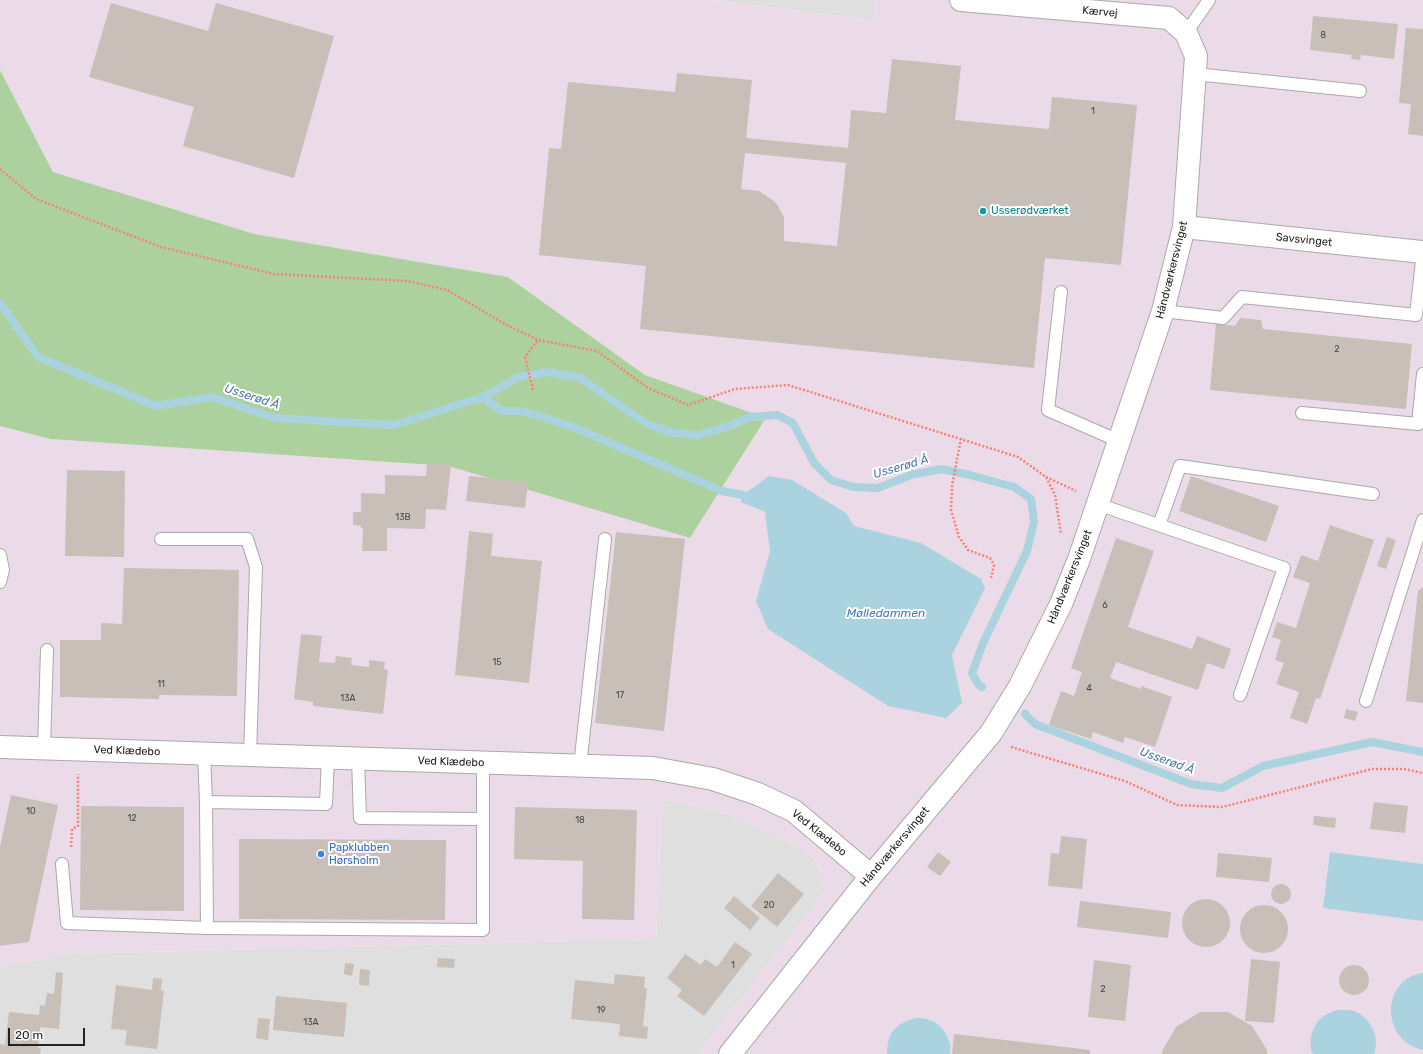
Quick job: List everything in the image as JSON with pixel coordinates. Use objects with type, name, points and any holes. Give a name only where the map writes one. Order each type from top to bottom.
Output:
[{"type":"street","name":"Kærvej","points":[[961,0],[1169,18],[1186,33]]},
{"type":"street","name":"Håndværkersvinget","points":[[730,1054],[871,876],[990,733],[1020,686],[1061,604],[1079,559],[1163,311],[1184,227],[1196,56],[1186,33]]},
{"type":"street","name":"Savsvinget","points":[[1184,227],[1423,252]]},
{"type":"street","name":"Ved Klædebo","points":[[0,747],[653,768],[713,779],[758,794],[794,811],[871,876]]},
{"type":"lane","points":[[1186,33],[1209,0]]},
{"type":"lane","points":[[1195,74],[1360,91]]},
{"type":"lane","points":[[1163,311],[1223,318],[1242,297],[1420,319],[1423,252]]},
{"type":"lane","points":[[1061,292],[1048,410],[1119,441]]},
{"type":"lane","points":[[1302,413],[1418,424],[1423,374]]},
{"type":"lane","points":[[1159,525],[1180,466],[1373,494]]},
{"type":"lane","points":[[1097,504],[1284,568],[1240,695]]},
{"type":"lane","points":[[1366,701],[1423,520]]},
{"type":"lane","points":[[161,539],[247,539],[256,567],[250,755]]},
{"type":"lane","points":[[580,766],[605,539]]},
{"type":"lane","points":[[0,555],[3,570],[0,582]]},
{"type":"lane","points":[[44,748],[47,650]]},
{"type":"lane","points":[[204,754],[207,928]]},
{"type":"lane","points":[[206,802],[326,804],[328,758]]},
{"type":"lane","points":[[358,759],[360,818],[483,819]]},
{"type":"lane","points":[[62,864],[67,923],[207,928],[483,930],[483,763]]},
{"type":"path","points":[[0,169],[36,199],[161,248],[274,274],[408,281],[447,290],[502,322],[538,340],[597,351],[648,388],[688,405],[735,389],[788,386],[961,438],[1018,457],[1046,477],[1070,487],[1097,504]]},
{"type":"path","points":[[533,390],[525,357],[538,340]]},
{"type":"path","points":[[961,438],[952,486],[951,510],[959,537],[968,550],[990,558],[994,565],[991,578]]},
{"type":"path","points":[[1046,477],[1055,495],[1062,537]]},
{"type":"path","points":[[990,733],[1007,745],[1125,781],[1177,805],[1222,807],[1372,769],[1404,769],[1423,773]]},
{"type":"path","points":[[62,864],[70,850],[72,829],[78,826],[78,750]]},
{"type":"shaded area","points":[[0,0],[713,0],[873,20],[875,0],[1423,0],[1423,1054],[697,1054],[826,890],[814,858],[784,840],[727,814],[662,799],[656,939],[70,954],[0,967],[0,426],[50,439],[448,466],[690,538],[766,419],[645,375],[508,277],[254,234],[53,172],[0,70]]},
{"type":"shaded area","points":[[713,0],[875,0],[874,20]]},
{"type":"shaded area","points":[[662,799],[727,814],[784,840],[814,858],[826,890],[697,1054],[0,1054],[0,967],[70,954],[656,939]]},
{"type":"green space","points":[[0,70],[53,172],[254,234],[508,277],[645,375],[766,418],[690,538],[448,466],[50,439],[0,426]]},
{"type":"water","name":"Mølledammen","points":[[769,476],[792,480],[846,513],[854,526],[921,543],[981,579],[985,588],[952,655],[962,703],[946,718],[888,706],[768,629],[756,601],[770,551],[765,512],[741,502],[743,495]]},
{"type":"water","points":[[1330,852],[1423,864],[1423,921],[1323,908]]},
{"type":"water","points":[[1423,973],[1423,1050],[1409,1044],[1399,1034],[1393,1023],[1391,1010],[1393,997],[1400,986],[1409,977]]},
{"type":"water","points":[[1337,1010],[1350,1010],[1357,1012],[1368,1021],[1372,1027],[1376,1040],[1374,1054],[1313,1054],[1311,1049],[1311,1038],[1314,1028],[1320,1019]]},
{"type":"water","points":[[916,1018],[927,1019],[934,1022],[946,1033],[950,1043],[950,1054],[887,1054],[889,1040],[894,1030],[903,1023]]},
{"type":"building","points":[[111,3],[208,31],[216,3],[334,36],[294,178],[183,146],[194,107],[89,77]]},
{"type":"building","points":[[1313,16],[1398,24],[1394,59],[1361,55],[1360,60],[1351,59],[1352,55],[1310,50]]},
{"type":"building","points":[[1406,28],[1423,29],[1423,136],[1408,134],[1411,104],[1399,103]]},
{"type":"building","name":"Usserødværket","points":[[892,59],[961,66],[955,120],[1049,129],[1052,97],[1137,105],[1121,265],[1045,258],[1034,368],[640,329],[646,266],[539,255],[549,148],[561,149],[568,82],[675,92],[677,73],[752,80],[746,138],[848,148],[851,110],[886,113]],"holes":[[[745,153],[846,163],[837,246],[784,241],[784,217],[774,201],[759,191],[741,189]]]},
{"type":"building","points":[[1240,318],[1261,320],[1263,329],[1412,344],[1406,409],[1210,390],[1216,324],[1235,326]]},
{"type":"building","points":[[427,463],[451,464],[446,510],[426,509],[425,529],[387,528],[387,551],[362,551],[363,528],[361,528],[361,526],[353,525],[353,512],[361,512],[361,493],[385,494],[385,475],[426,476]]},
{"type":"building","points":[[67,470],[125,471],[124,557],[65,556]]},
{"type":"building","points":[[469,476],[528,482],[525,508],[466,501]]},
{"type":"building","points":[[1191,476],[1279,506],[1266,542],[1179,511]]},
{"type":"building","points":[[1330,525],[1374,540],[1320,699],[1316,698],[1307,724],[1290,718],[1299,692],[1276,684],[1284,663],[1275,660],[1281,640],[1272,637],[1277,622],[1296,628],[1310,583],[1293,577],[1301,555],[1318,561]]},
{"type":"building","points":[[469,531],[493,534],[491,556],[542,561],[529,683],[455,675]]},
{"type":"building","points":[[616,532],[685,539],[664,731],[595,723]]},
{"type":"building","points":[[1387,537],[1396,540],[1386,569],[1377,566]]},
{"type":"building","points":[[1116,538],[1154,551],[1128,627],[1192,649],[1197,636],[1231,649],[1224,669],[1207,663],[1198,690],[1116,662],[1110,678],[1141,689],[1141,686],[1172,697],[1155,747],[1125,737],[1123,743],[1093,732],[1091,739],[1049,725],[1061,691],[1074,696],[1082,672],[1071,668]]},
{"type":"building","points":[[124,568],[239,570],[237,696],[159,695],[159,699],[60,697],[60,640],[101,640],[101,623],[122,624]]},
{"type":"building","points":[[1423,587],[1423,703],[1406,701],[1418,591]]},
{"type":"building","points":[[301,634],[322,636],[319,662],[335,663],[336,656],[352,658],[351,665],[369,667],[369,660],[385,662],[384,669],[388,670],[383,714],[313,706],[313,702],[294,699]]},
{"type":"building","points":[[1346,709],[1358,712],[1355,721],[1344,718]]},
{"type":"building","points":[[11,795],[58,805],[29,942],[0,946],[0,847]]},
{"type":"building","points":[[1374,802],[1408,806],[1405,833],[1370,829]]},
{"type":"building","points":[[81,806],[184,807],[184,911],[80,910]]},
{"type":"building","points":[[515,807],[637,810],[634,920],[582,919],[583,861],[514,859]]},
{"type":"building","points":[[1314,816],[1336,818],[1335,828],[1313,825]]},
{"type":"building","points":[[1061,836],[1087,839],[1082,889],[1048,886],[1051,853],[1059,854]]},
{"type":"building","points":[[239,839],[446,840],[445,920],[239,919]]},
{"type":"building","points":[[938,852],[951,862],[940,876],[927,867]]},
{"type":"building","points":[[1218,853],[1272,858],[1269,882],[1216,877]]},
{"type":"building","points":[[778,873],[804,894],[777,927],[751,906]]},
{"type":"building","points":[[1281,884],[1288,887],[1291,894],[1288,901],[1281,904],[1274,901],[1271,894],[1274,887]]},
{"type":"building","points":[[734,896],[760,918],[750,930],[724,908]]},
{"type":"building","points":[[1201,899],[1211,899],[1220,903],[1226,909],[1230,918],[1230,928],[1226,937],[1220,943],[1211,947],[1201,947],[1192,943],[1186,937],[1182,928],[1182,918],[1186,909],[1192,903]]},
{"type":"building","points":[[1080,901],[1171,912],[1168,938],[1077,927]]},
{"type":"building","points":[[1259,905],[1269,905],[1278,909],[1284,915],[1288,924],[1288,934],[1284,943],[1278,949],[1269,953],[1259,953],[1250,949],[1244,943],[1240,934],[1240,924],[1244,915],[1250,909]]},
{"type":"building","points":[[735,942],[752,954],[704,1016],[677,996],[682,990],[667,978],[685,954],[701,965],[705,959],[717,967]]},
{"type":"building","points":[[438,958],[455,959],[454,968],[437,967]]},
{"type":"building","points":[[1251,959],[1280,962],[1274,1023],[1245,1021]]},
{"type":"building","points":[[1094,960],[1131,965],[1125,1021],[1088,1017]]},
{"type":"building","points":[[345,963],[354,964],[352,976],[344,974]]},
{"type":"building","points":[[1354,965],[1360,966],[1368,974],[1368,986],[1360,994],[1354,995],[1348,994],[1340,986],[1339,980],[1340,974],[1348,966]]},
{"type":"building","points":[[360,969],[370,970],[369,986],[359,985]]},
{"type":"building","points":[[56,972],[63,973],[59,1029],[40,1027],[38,1048],[41,1048],[40,1054],[0,1054],[0,1044],[5,1045],[9,1012],[39,1015],[40,1005],[45,1006],[47,993],[54,994]]},
{"type":"building","points":[[615,974],[645,977],[644,988],[647,988],[643,1026],[648,1027],[647,1039],[619,1036],[620,1024],[571,1019],[575,980],[614,984]]},
{"type":"building","points":[[153,978],[162,979],[161,991],[164,991],[157,1049],[125,1045],[127,1030],[111,1029],[116,985],[152,990]]},
{"type":"building","points":[[276,996],[347,1003],[344,1037],[273,1030]]},
{"type":"building","points":[[1200,1012],[1228,1012],[1252,1026],[1267,1050],[1267,1054],[1162,1054],[1162,1051],[1176,1027]]},
{"type":"building","points":[[258,1018],[270,1019],[268,1040],[256,1038]]},
{"type":"building","points":[[954,1034],[1090,1050],[1090,1054],[952,1054]]},
{"type":"waterway","name":"Usserød Å","points":[[0,303],[38,357],[156,406],[212,397],[274,418],[394,425],[483,397],[518,377],[548,372],[580,378],[647,424],[673,433],[699,435],[732,425],[750,417],[777,415],[793,423],[814,463],[831,480],[853,487],[878,488],[911,475],[941,469],[1014,487],[1031,499],[1034,522],[1027,551],[984,641],[972,673],[978,684],[982,687]]},
{"type":"waterway","points":[[483,397],[501,411],[523,411],[573,427],[722,491],[743,495]]},
{"type":"waterway","name":"Usserød Å","points":[[1025,714],[1035,724],[1191,784],[1222,788],[1263,766],[1372,742],[1423,752]]},
{"type":"place","name":"Usserødværket","points":[[983,211]]},
{"type":"place","name":"Papklubben Hørsholm","points":[[321,854]]}]
